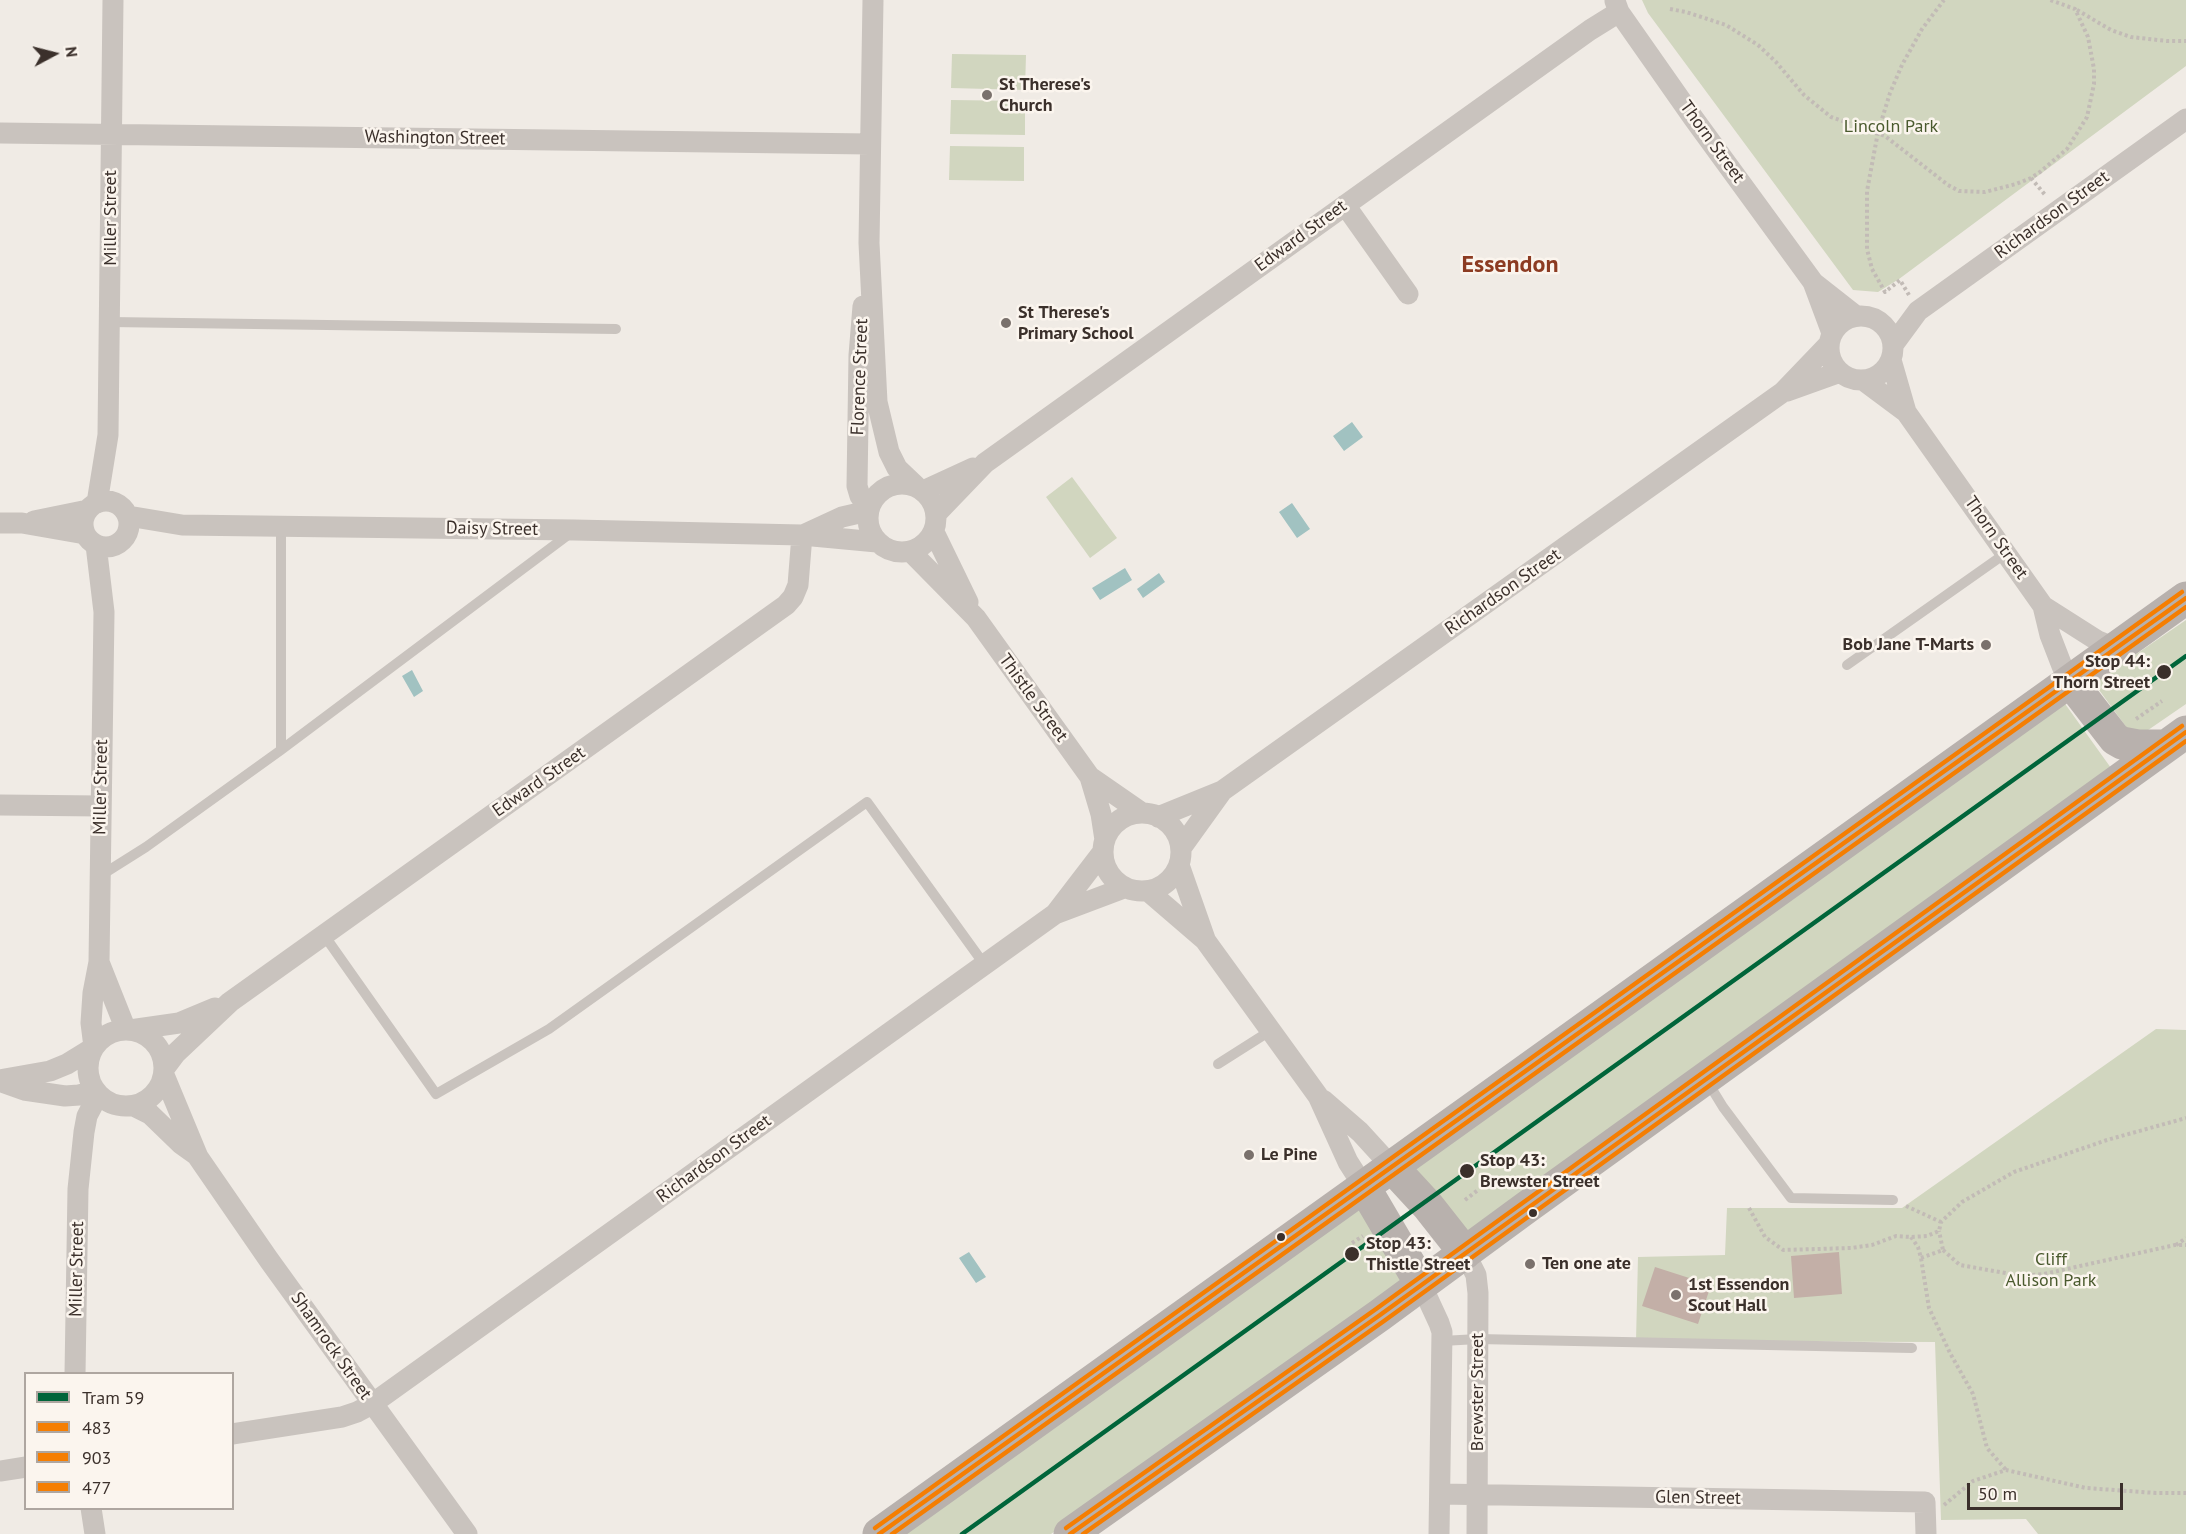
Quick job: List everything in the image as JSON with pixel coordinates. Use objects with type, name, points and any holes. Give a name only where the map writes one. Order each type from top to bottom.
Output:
[{"type":"main road","points":[[879,1534],[2186,598]]},
{"type":"main road","points":[[2070,681],[2115,739],[2122,743],[2138,746],[2176,739]]},
{"type":"main road","points":[[1070,1534],[1465,1253],[2176,739]]},
{"type":"main road","points":[[1392,1167],[1428,1206],[1465,1253]]},
{"type":"main road","points":[[1364,1187],[1421,1284]]},
{"type":"street","name":"Miller Street","points":[[104,612],[123,525],[108,435],[113,0]]},
{"type":"street","name":"Florence Street","points":[[873,0],[869,243],[878,402],[882,428],[897,468],[920,489]]},
{"type":"street","name":"Edward Street","points":[[920,489],[985,463],[1590,30],[1617,6]]},
{"type":"street","name":"Thorn Street","points":[[1617,6],[1813,282],[1856,316]]},
{"type":"street","name":"Richardson Street","points":[[1879,321],[1918,311],[2186,119]]},
{"type":"street","name":"Washington Street","points":[[0,133],[870,144]]},
{"type":"street","points":[[1345,205],[1408,294]]},
{"type":"street","name":"Florence Street","points":[[869,243],[859,355],[857,486],[869,510]]},
{"type":"street","name":"Thorn Street","points":[[1813,282],[1831,338]]},
{"type":"street","name":"Richardson Street","points":[[1892,352],[1918,311]]},
{"type":"street","points":[[1864,315],[1879,321],[1891,335],[1892,352],[1880,374],[1863,380],[1847,377],[1840,372],[1833,364],[1830,354],[1831,338],[1838,325],[1856,316],[1864,315]]},
{"type":"street","name":"Richardson Street","points":[[1150,815],[1222,791],[1783,392],[1831,338]]},
{"type":"street","name":"Thorn Street","points":[[1892,352],[1906,412]]},
{"type":"street","name":"Richardson Street","points":[[1783,392],[1840,372]]},
{"type":"street","name":"Thorn Street","points":[[1863,380],[1906,412],[2043,606],[2054,645],[2070,681]]},
{"type":"street","name":"Miller Street","points":[[92,506],[108,435]]},
{"type":"street","name":"Edward Street","points":[[935,523],[985,463]]},
{"type":"street","points":[[905,484],[920,489],[930,498],[935,523],[928,541],[921,548],[911,552],[893,552],[877,542],[869,528],[869,510],[874,498],[883,490],[893,485],[905,484]]},
{"type":"street","points":[[0,523],[22,523],[105,501],[123,525],[111,548],[91,540],[22,523]]},
{"type":"street","points":[[91,540],[83,522],[92,506]]},
{"type":"street","name":"Daisy Street","points":[[802,535],[842,518],[869,510]]},
{"type":"street","name":"Thistle Street","points":[[935,523],[976,618]]},
{"type":"street","name":"Daisy Street","points":[[123,525],[802,535],[877,542]]},
{"type":"street","name":"Edward Street","points":[[164,1072],[176,1053],[203,1025],[230,1002],[786,605],[793,597],[798,585],[802,535]]},
{"type":"street","name":"Miller Street","points":[[91,540],[104,612],[99,962],[93,993],[91,1023],[94,1047]]},
{"type":"street","name":"Thistle Street","points":[[911,552],[976,618],[1089,777],[1100,812],[1103,846]]},
{"type":"street","name":"Thorn Street","points":[[2043,606],[2090,636],[2115,648]]},
{"type":"street","name":"Thistle Street","points":[[1089,777],[1150,815]]},
{"type":"street","name":"Richardson Street","points":[[1180,857],[1222,791]]},
{"type":"street","points":[[0,805],[101,806]]},
{"type":"street","points":[[1180,857],[1167,883],[1148,891],[1136,891],[1124,888],[1108,873],[1103,846],[1110,829],[1119,820],[1130,815],[1150,815],[1170,824],[1177,835],[1180,857],[1205,940]]},
{"type":"street","name":"Richardson Street","points":[[1055,914],[1103,846]]},
{"type":"street","name":"Richardson Street","points":[[234,1434],[342,1417],[372,1404],[1055,914],[1124,888]]},
{"type":"street","points":[[1148,891],[1205,940],[1318,1096],[1348,1162],[1364,1187]]},
{"type":"street","name":"Miller Street","points":[[99,962],[128,1030]]},
{"type":"street","name":"Edward Street","points":[[128,1030],[179,1023],[230,1002]]},
{"type":"street","points":[[0,1081],[50,1071],[67,1064],[94,1047],[108,1034],[128,1030],[147,1036],[157,1045],[163,1056],[164,1072],[154,1095],[134,1106],[117,1106],[107,1102],[96,1093],[90,1083],[87,1065],[94,1047]]},
{"type":"street","name":"Shamrock Street","points":[[164,1072],[198,1156],[372,1404],[467,1534]]},
{"type":"street","points":[[0,1081],[24,1090],[60,1095],[96,1093]]},
{"type":"street","name":"Miller Street","points":[[75,1372],[78,1189],[87,1116],[96,1093]]},
{"type":"street","points":[[1318,1096],[1360,1132],[1392,1167]]},
{"type":"street","name":"Shamrock Street","points":[[134,1106],[150,1114],[181,1144],[198,1156]]},
{"type":"street","name":"Brewster Street","points":[[1465,1253],[1472,1265],[1478,1285],[1477,1534]]},
{"type":"street","name":"Brewster Street","points":[[1421,1284],[1439,1323],[1442,1341],[1439,1534]]},
{"type":"street","points":[[0,1471],[24,1467]]},
{"type":"street","name":"Glen Street","points":[[1440,1494],[1925,1502]]},
{"type":"street","points":[[1925,1502],[1926,1534]]},
{"type":"street","points":[[91,1510],[95,1534]]},
{"type":"lane","points":[[110,322],[616,329]]},
{"type":"lane","points":[[280,750],[281,526]]},
{"type":"lane","points":[[100,876],[146,847],[280,750],[574,530]]},
{"type":"lane","points":[[1847,665],[2006,553]]},
{"type":"lane","points":[[324,935],[436,1094],[549,1029],[867,802],[984,964]]},
{"type":"lane","points":[[1218,1064],[1270,1031]]},
{"type":"lane","points":[[1705,1078],[1723,1107],[1791,1198],[1893,1200]]},
{"type":"lane","points":[[1442,1341],[1912,1348]]},
{"type":"path","points":[[1918,311],[1900,280],[1885,292],[1872,269],[1867,249],[1867,191],[1878,132],[1890,93],[1922,29],[1944,0]]},
{"type":"path","points":[[2050,0],[2075,9],[2111,30],[2131,37],[2186,41]]},
{"type":"path","points":[[1670,9],[1726,25],[1758,45],[1804,95],[1831,117],[1878,132],[1959,191],[1985,192],[2031,178],[2067,149],[2087,117],[2093,96],[2094,69],[2088,37],[2075,9]]},
{"type":"path","points":[[2186,1118],[2107,1140],[2014,1172],[1950,1211],[1941,1222],[1939,1231],[1943,1250],[1960,1265],[2022,1276],[2069,1270],[2175,1245],[2186,1245]]},
{"type":"path","points":[[1465,1200],[1478,1190]]},
{"type":"path","points":[[1893,1200],[1941,1222]]},
{"type":"path","points":[[1749,1208],[1765,1237],[1783,1250],[1851,1248],[1872,1245],[1896,1236],[1911,1238],[1939,1231]]},
{"type":"path","points":[[1911,1238],[1918,1247],[1921,1258],[1929,1308],[1950,1353],[1973,1394],[1987,1448],[2006,1470]]},
{"type":"path","points":[[2175,1245],[2186,1238]]},
{"type":"path","points":[[1921,1258],[1943,1250]]},
{"type":"path","points":[[1925,1502],[1941,1508],[1973,1481],[2006,1470],[2086,1488],[2156,1493],[2186,1492]]},
{"type":"green space","name":"Lincoln Park","points":[[1642,0],[2186,0],[2186,66],[1899,279],[1878,292],[1853,290],[1648,13]]},
{"type":"green space","points":[[952,54],[1026,55],[1025,90],[951,88]]},
{"type":"green space","points":[[951,100],[1025,101],[1025,135],[950,134]]},
{"type":"green space","points":[[950,146],[1024,147],[1024,181],[949,180]]},
{"type":"green space","points":[[1072,477],[1117,538],[1090,558],[1046,497]]},
{"type":"green space","points":[[2186,620],[2186,704],[2135,739],[2094,683]]},
{"type":"green space","points":[[2063,701],[2111,768],[1466,1234],[1409,1168]]},
{"type":"green space","name":"Cliff Allison Park","points":[[2156,1029],[2186,1030],[2186,1534],[2038,1534],[2026,1519],[1941,1520],[1935,1342],[1636,1341],[1638,1257],[1725,1255],[1727,1208],[1902,1208]]},
{"type":"green space","points":[[1359,1205],[1403,1280],[1051,1534],[900,1534]]},
{"type":"water","points":[[1352,422],[1363,437],[1344,451],[1333,436]]},
{"type":"water","points":[[1292,503],[1310,529],[1297,538],[1279,512]]},
{"type":"water","points":[[1125,568],[1132,580],[1100,600],[1092,588]]},
{"type":"water","points":[[1159,573],[1165,582],[1143,598],[1137,589]]},
{"type":"water","points":[[412,670],[423,691],[414,697],[402,676]]},
{"type":"water","points":[[969,1252],[986,1277],[976,1283],[959,1258]]},
{"type":"building","points":[[1839,1252],[1842,1294],[1794,1298],[1791,1256]]},
{"type":"building","name":"1st Essendon Scout Hall","points":[[1655,1267],[1711,1285],[1698,1324],[1642,1306]]},
{"type":"tram line","name":"59","points":[[962,1534],[2186,656]]},
{"type":"transit line","name":"477","points":[[875,1528],[2182,592]]},
{"type":"transit line","name":"483","points":[[879,1534],[2186,598]]},
{"type":"transit line","name":"903","points":[[892,1534],[2186,607]]},
{"type":"transit line","name":"477","points":[[1066,1528],[1376,1309],[2182,726]]},
{"type":"transit line","name":"483","points":[[1070,1534],[1380,1315],[2186,732]]},
{"type":"transit line","name":"903","points":[[1083,1534],[1384,1321],[2186,741]]},
{"type":"place","name":"St Therese's Church","points":[[987,95]]},
{"type":"place","name":"St Therese's Primary School","points":[[1006,323]]},
{"type":"place","name":"Bob Jane T-Marts","points":[[1986,645]]},
{"type":"place","name":"Stop 44: Thorn Street","points":[[2164,672]]},
{"type":"place","name":"Le Pine","points":[[1249,1155]]},
{"type":"place","name":"Stop 43: Brewster Street","points":[[1467,1171]]},
{"type":"place","name":"Stop 43: Thistle Street","points":[[1352,1254]]},
{"type":"place","name":"Ten one ate","points":[[1530,1264]]},
{"type":"place","name":"1st Essendon Scout Hall","points":[[1676,1295]]},
{"type":"district","name":"Essendon","points":[[1510,265]]}]
